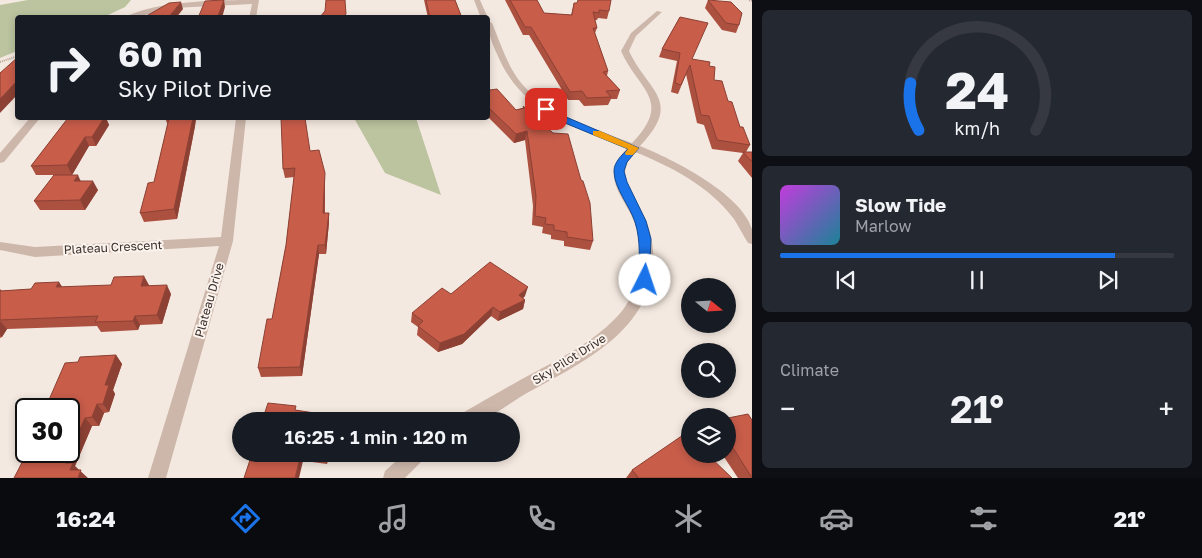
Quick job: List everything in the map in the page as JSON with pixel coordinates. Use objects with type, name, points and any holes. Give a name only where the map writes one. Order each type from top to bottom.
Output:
[{"type":"street","points":[[477,0],[484,15]]},
{"type":"street","points":[[134,15],[146,10],[172,6],[255,1],[253,15]]},
{"type":"street","name":"Sky Pilot Drive","points":[[480,412],[597,344],[625,319],[638,300],[645,280],[645,239],[640,221],[619,171],[622,161],[647,134],[655,118],[657,105],[642,76],[628,59],[625,51],[626,44],[659,12]]},
{"type":"street","points":[[490,27],[513,77],[530,97],[563,119],[676,165],[721,195],[738,214],[752,240]]},
{"type":"street","points":[[0,160],[33,120]]},
{"type":"street","name":"Plateau Drive","points":[[157,478],[226,241],[241,120]]},
{"type":"street","name":"Plateau Crescent","points":[[0,246],[12,250],[35,252],[226,241]]},
{"type":"street","points":[[392,478],[409,462]]},
{"type":"path","points":[[0,62],[15,57]]},
{"type":"green space","points":[[28,0],[131,0],[125,7],[108,15],[15,15],[15,52],[0,58],[0,5]]},
{"type":"green space","points":[[355,120],[417,120],[441,195],[385,173]]},
{"type":"building","points":[[224,0],[218,15],[199,15],[205,1]]},
{"type":"building","points":[[326,0],[345,0],[345,15],[322,15],[325,11]]},
{"type":"building","points":[[426,0],[455,0],[461,15],[429,15]]},
{"type":"building","points":[[510,0],[537,0],[544,13],[572,15],[574,3],[577,3],[578,0],[611,0],[609,11],[599,10],[599,13],[593,12],[597,28],[593,28],[608,71],[603,72],[620,90],[606,91],[611,97],[587,98],[582,91],[570,92],[531,27],[525,27]]},
{"type":"building","points":[[708,0],[731,2],[742,13],[739,25],[726,23]]},
{"type":"building","points":[[181,2],[170,15],[148,15],[169,3]]},
{"type":"building","points":[[680,17],[708,23],[692,59],[710,62],[709,66],[715,67],[714,80],[722,81],[728,101],[732,102],[740,127],[743,127],[750,145],[717,140],[709,116],[701,115],[690,65],[681,85],[675,83],[680,53],[662,49]]},
{"type":"building","points":[[15,60],[15,83],[0,99],[0,73]]},
{"type":"building","points":[[497,89],[516,110],[524,108],[523,106],[553,133],[568,134],[581,180],[590,203],[593,241],[567,237],[567,232],[554,230],[554,225],[545,224],[546,218],[535,216],[536,196],[527,131],[516,134],[490,109],[490,90]]},
{"type":"building","points":[[66,120],[103,120],[92,137],[85,137],[67,165],[31,166]]},
{"type":"building","points":[[169,120],[193,120],[174,209],[140,213],[148,183],[154,182]]},
{"type":"building","points":[[281,120],[305,120],[310,151],[319,150],[325,173],[323,213],[329,213],[325,245],[318,245],[300,367],[258,368],[267,319],[272,319],[286,245],[295,168],[283,169]]},
{"type":"building","points":[[743,152],[752,152],[752,162]]},
{"type":"building","points":[[54,175],[78,175],[74,181],[93,181],[80,200],[34,201]]},
{"type":"building","points":[[490,262],[528,287],[519,295],[525,300],[500,312],[493,307],[464,334],[440,343],[418,326],[423,321],[412,313],[442,288],[451,294]]},
{"type":"building","points":[[144,276],[141,286],[167,285],[157,315],[135,316],[133,321],[95,322],[98,316],[0,320],[0,291],[31,289],[35,283],[59,282],[56,287],[111,285],[114,277]]},
{"type":"building","points":[[116,355],[105,385],[109,385],[103,404],[97,404],[92,417],[85,418],[80,429],[80,398],[50,398],[65,363],[78,362],[80,357]]},
{"type":"building","points":[[268,403],[296,406],[295,410],[308,412],[265,412]]},
{"type":"building","points":[[748,414],[752,420],[752,478],[736,453],[736,416]]},
{"type":"building","points":[[681,436],[681,463],[716,463],[732,478],[636,478],[638,477],[632,470]]},
{"type":"building","points":[[249,462],[299,462],[295,478],[244,478]]},
{"type":"building","points":[[22,463],[73,463],[70,470],[81,470],[78,478],[14,478]]},
{"type":"slow traffic","points":[[597,133],[634,148],[630,153]]},
{"type":"route","points":[[546,109],[563,119],[634,148],[622,161],[619,171],[640,221],[645,239],[647,258],[645,280]]}]
